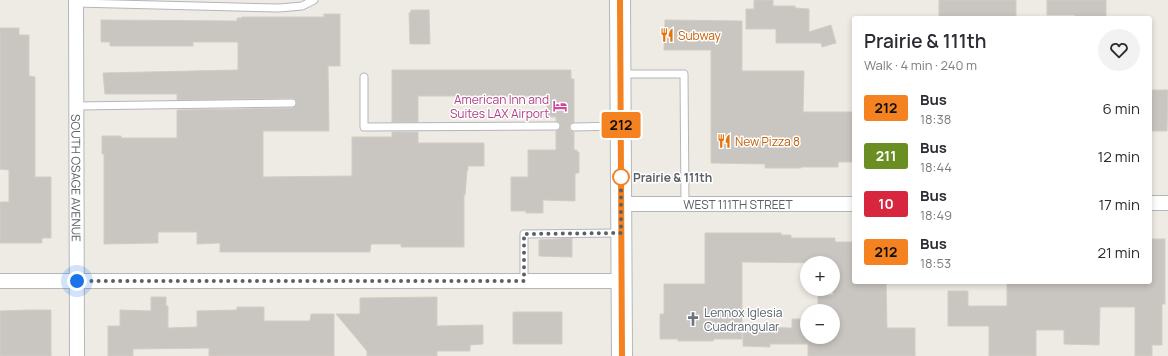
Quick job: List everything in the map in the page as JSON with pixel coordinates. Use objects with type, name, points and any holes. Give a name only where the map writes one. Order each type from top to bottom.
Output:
[{"type":"main road","points":[[620,0],[622,356]]},
{"type":"street","name":"SOUTH OSAGE AVENUE","points":[[76,1],[78,356]]},
{"type":"street","points":[[1152,203],[1168,203]]},
{"type":"street","name":"WEST 111TH STREET","points":[[621,204],[852,204]]},
{"type":"street","points":[[0,281],[622,281]]},
{"type":"lane","points":[[76,1],[279,8],[302,6],[314,0]]},
{"type":"lane","points":[[620,74],[684,74],[685,204]]},
{"type":"lane","points":[[364,77],[364,127],[556,126]]},
{"type":"lane","points":[[77,106],[292,103]]},
{"type":"lane","points":[[574,127],[621,126]]},
{"type":"lane","points":[[524,281],[524,234],[621,233]]},
{"type":"building","points":[[754,0],[773,0],[773,6],[795,6],[795,8],[809,9],[809,32],[831,25],[836,43],[822,47],[821,43],[776,43],[776,29],[746,29],[746,9],[754,9]]},
{"type":"building","points":[[939,0],[1016,0],[1016,16],[939,16]]},
{"type":"building","points":[[1047,0],[1106,0],[1106,16],[1047,15]]},
{"type":"building","points":[[411,10],[429,10],[430,44],[410,44],[409,13]]},
{"type":"building","points":[[324,14],[340,14],[340,66],[328,66],[329,131],[263,131],[263,177],[352,176],[352,137],[392,137],[392,132],[418,132],[418,143],[484,143],[484,166],[468,166],[467,170],[464,195],[464,247],[401,247],[401,244],[371,244],[370,252],[220,252],[220,243],[197,244],[197,232],[158,232],[158,243],[104,244],[104,154],[102,154],[102,136],[121,136],[121,138],[177,138],[177,110],[292,108],[296,106],[297,103],[295,99],[292,98],[177,100],[177,94],[105,94],[103,73],[238,70],[238,42],[193,42],[193,46],[110,46],[110,42],[101,42],[101,20],[237,21],[237,18],[242,17],[324,17]]},
{"type":"building","points":[[665,20],[742,21],[742,71],[804,71],[803,112],[852,112],[852,162],[838,162],[838,167],[801,168],[765,168],[765,164],[711,163],[711,50],[664,50]]},
{"type":"building","points":[[0,28],[19,28],[19,35],[29,35],[29,76],[35,77],[35,177],[51,177],[51,238],[42,238],[42,243],[0,243],[0,202],[9,202],[9,170],[0,169]]},
{"type":"building","name":"American Inn and Suites LAX Airport","points":[[392,70],[571,70],[571,79],[574,79],[574,122],[570,124],[569,128],[574,132],[574,150],[579,152],[579,173],[575,174],[575,201],[543,200],[543,213],[511,211],[511,177],[528,177],[528,150],[556,150],[556,131],[560,129],[561,126],[559,122],[556,121],[556,117],[547,117],[547,96],[418,96],[418,122],[392,122]]},
{"type":"building","points":[[1152,90],[1168,90],[1167,131],[1152,131]]},
{"type":"building","points":[[705,233],[781,233],[781,235],[791,235],[791,238],[835,238],[835,242],[852,242],[852,284],[886,284],[887,328],[915,328],[915,356],[808,356],[808,344],[840,344],[840,304],[818,304],[818,296],[840,296],[840,256],[800,256],[800,263],[742,262],[742,339],[678,341],[678,339],[660,339],[660,314],[664,314],[664,284],[705,284]]},
{"type":"building","points":[[572,238],[572,257],[539,256],[539,240]]},
{"type":"building","points":[[1152,239],[1165,239],[1165,304],[1162,304],[1162,345],[1152,345],[1152,356],[1135,356],[1135,307],[1100,307],[1099,345],[1064,344],[1064,330],[1036,330],[1036,356],[989,356],[989,326],[948,326],[948,291],[968,291],[968,306],[1007,306],[1007,284],[1152,284]]},
{"type":"building","points":[[151,297],[166,297],[166,306],[168,306],[168,328],[197,327],[197,311],[237,310],[237,307],[264,307],[264,321],[310,321],[311,314],[334,314],[334,356],[209,356],[209,348],[133,349],[133,356],[108,356],[108,326],[120,326],[120,310],[151,311]]},
{"type":"building","points":[[437,297],[437,326],[483,325],[483,344],[470,345],[470,351],[437,351],[437,356],[367,356],[367,351],[336,314],[360,314],[360,298]]},
{"type":"building","points":[[51,310],[51,356],[0,356],[0,311]]},
{"type":"building","points":[[513,312],[562,312],[562,344],[513,344]]},
{"type":"building","points":[[792,319],[800,319],[800,344],[770,344],[770,347],[743,346],[743,327],[792,328]]},
{"type":"bus line","name":"212","points":[[620,0],[622,356]]},
{"type":"place","name":"Subway","points":[[667,35]]},
{"type":"place","name":"American Inn and Suites LAX Airport","points":[[560,106]]},
{"type":"place","name":"New Pizza 8","points":[[724,141]]},
{"type":"place","name":"Prairie & 111th","points":[[621,177]]},
{"type":"place","name":"Lennox Iglesia Cuadrangular","points":[[693,319]]},
{"type":"route","points":[[77,281],[524,281],[524,234],[621,233],[621,177]]}]
